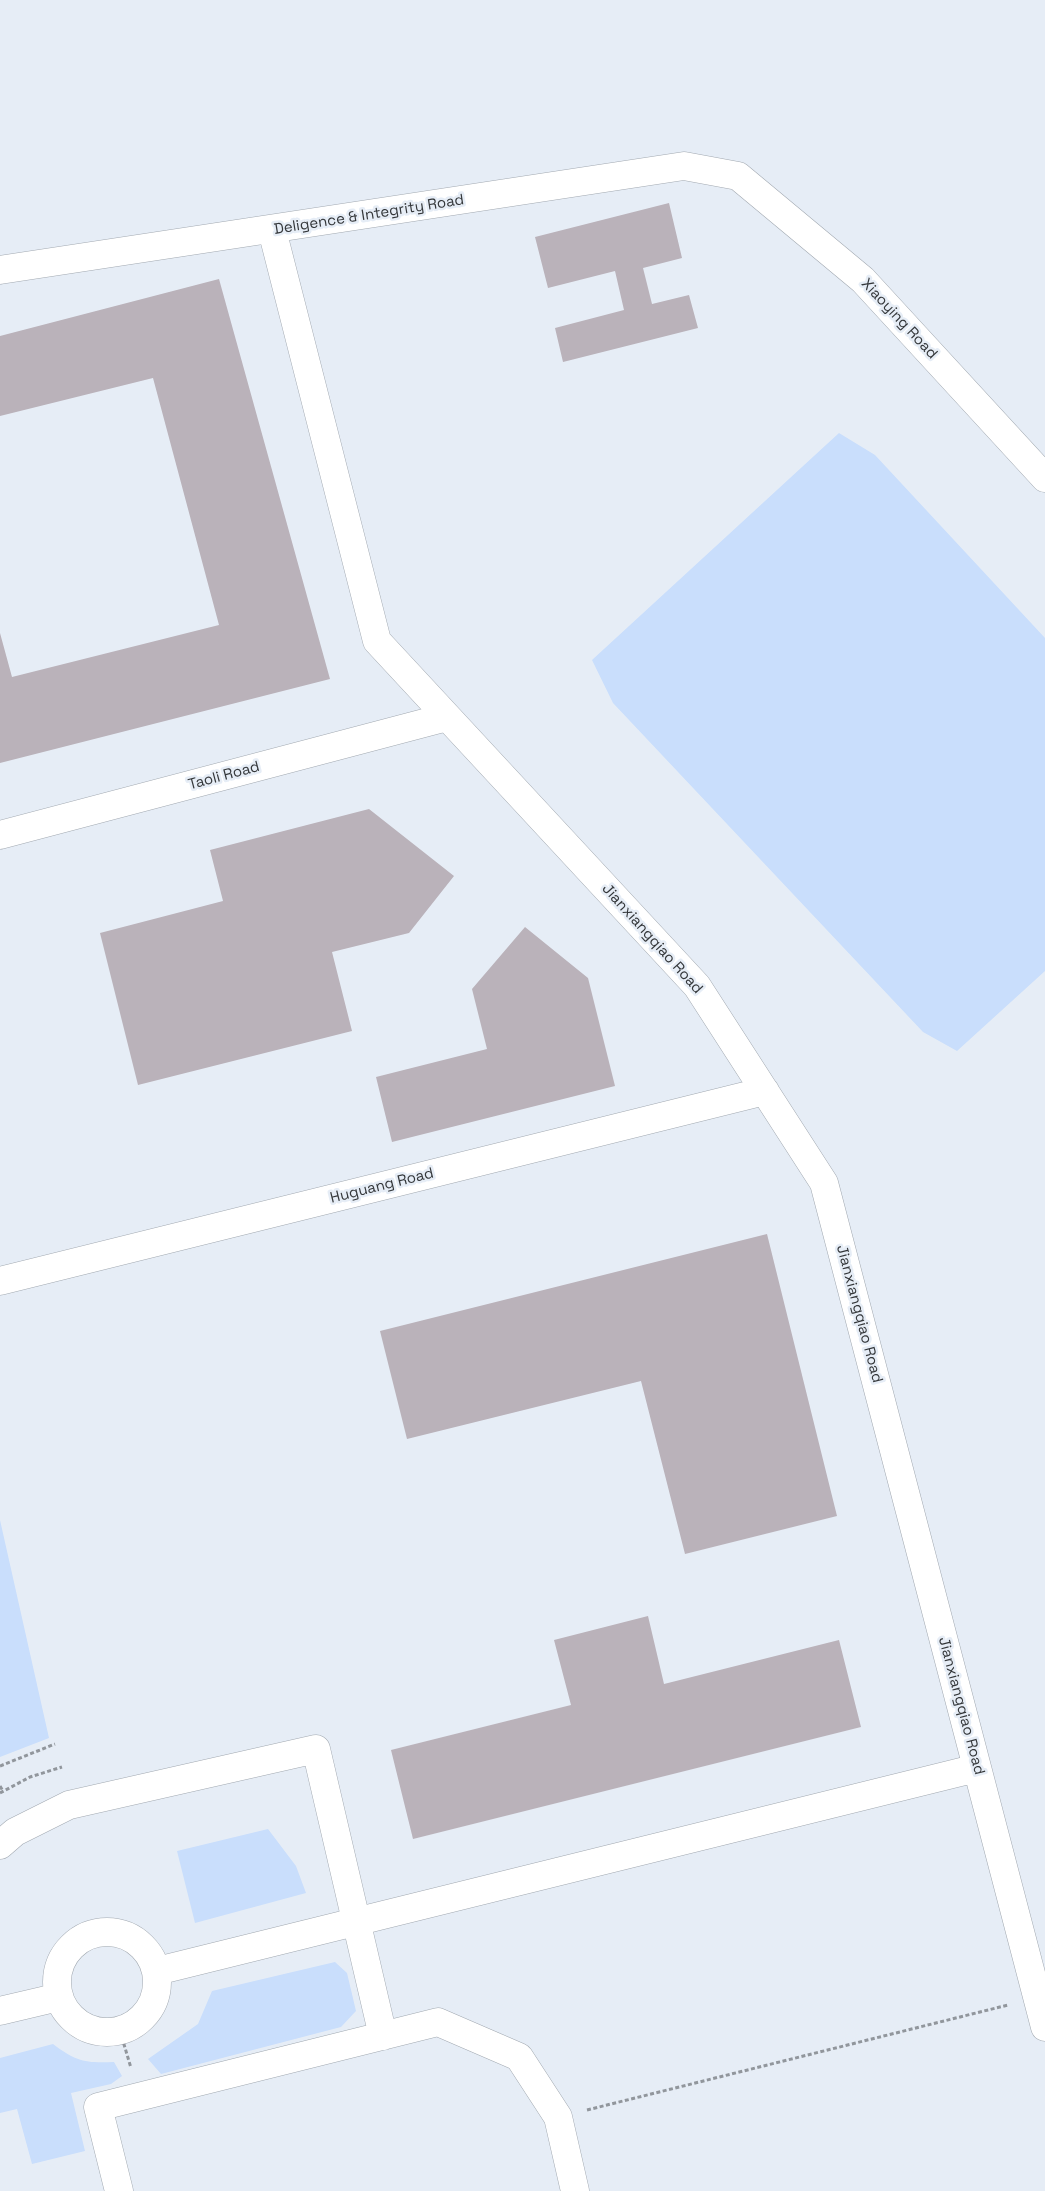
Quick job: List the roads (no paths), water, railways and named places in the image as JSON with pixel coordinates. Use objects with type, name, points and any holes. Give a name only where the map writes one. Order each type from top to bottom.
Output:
[{"type":"street","name":"Deligence & Integrity Road","points":[[0,270],[684,166],[738,176]]},
{"type":"street","name":"Xiaoying Road","points":[[738,176],[864,280],[1045,478]]},
{"type":"street","name":"Jianxiangqiao Road","points":[[272,230],[377,641],[516,788],[697,986],[824,1184],[1045,2027]]},
{"type":"street","name":"Taoli Road","points":[[0,835],[447,717]]},
{"type":"street","name":"Huguang Road","points":[[0,1281],[765,1091]]},
{"type":"street","points":[[0,1845],[15,1832],[69,1806],[316,1748],[383,2036]]},
{"type":"street","points":[[157,1971],[978,1768]]},
{"type":"street","points":[[115,1931],[134,1938],[149,1952],[157,1971],[158,1990],[151,2008],[138,2022],[120,2031],[101,2032],[82,2026],[68,2014],[58,1997],[56,1976],[63,1957],[76,1942],[95,1932],[115,1931]]},
{"type":"street","points":[[0,2011],[58,1997]]},
{"type":"street","points":[[119,2191],[98,2107],[438,2022],[519,2057],[558,2117],[574,2191]]}]
